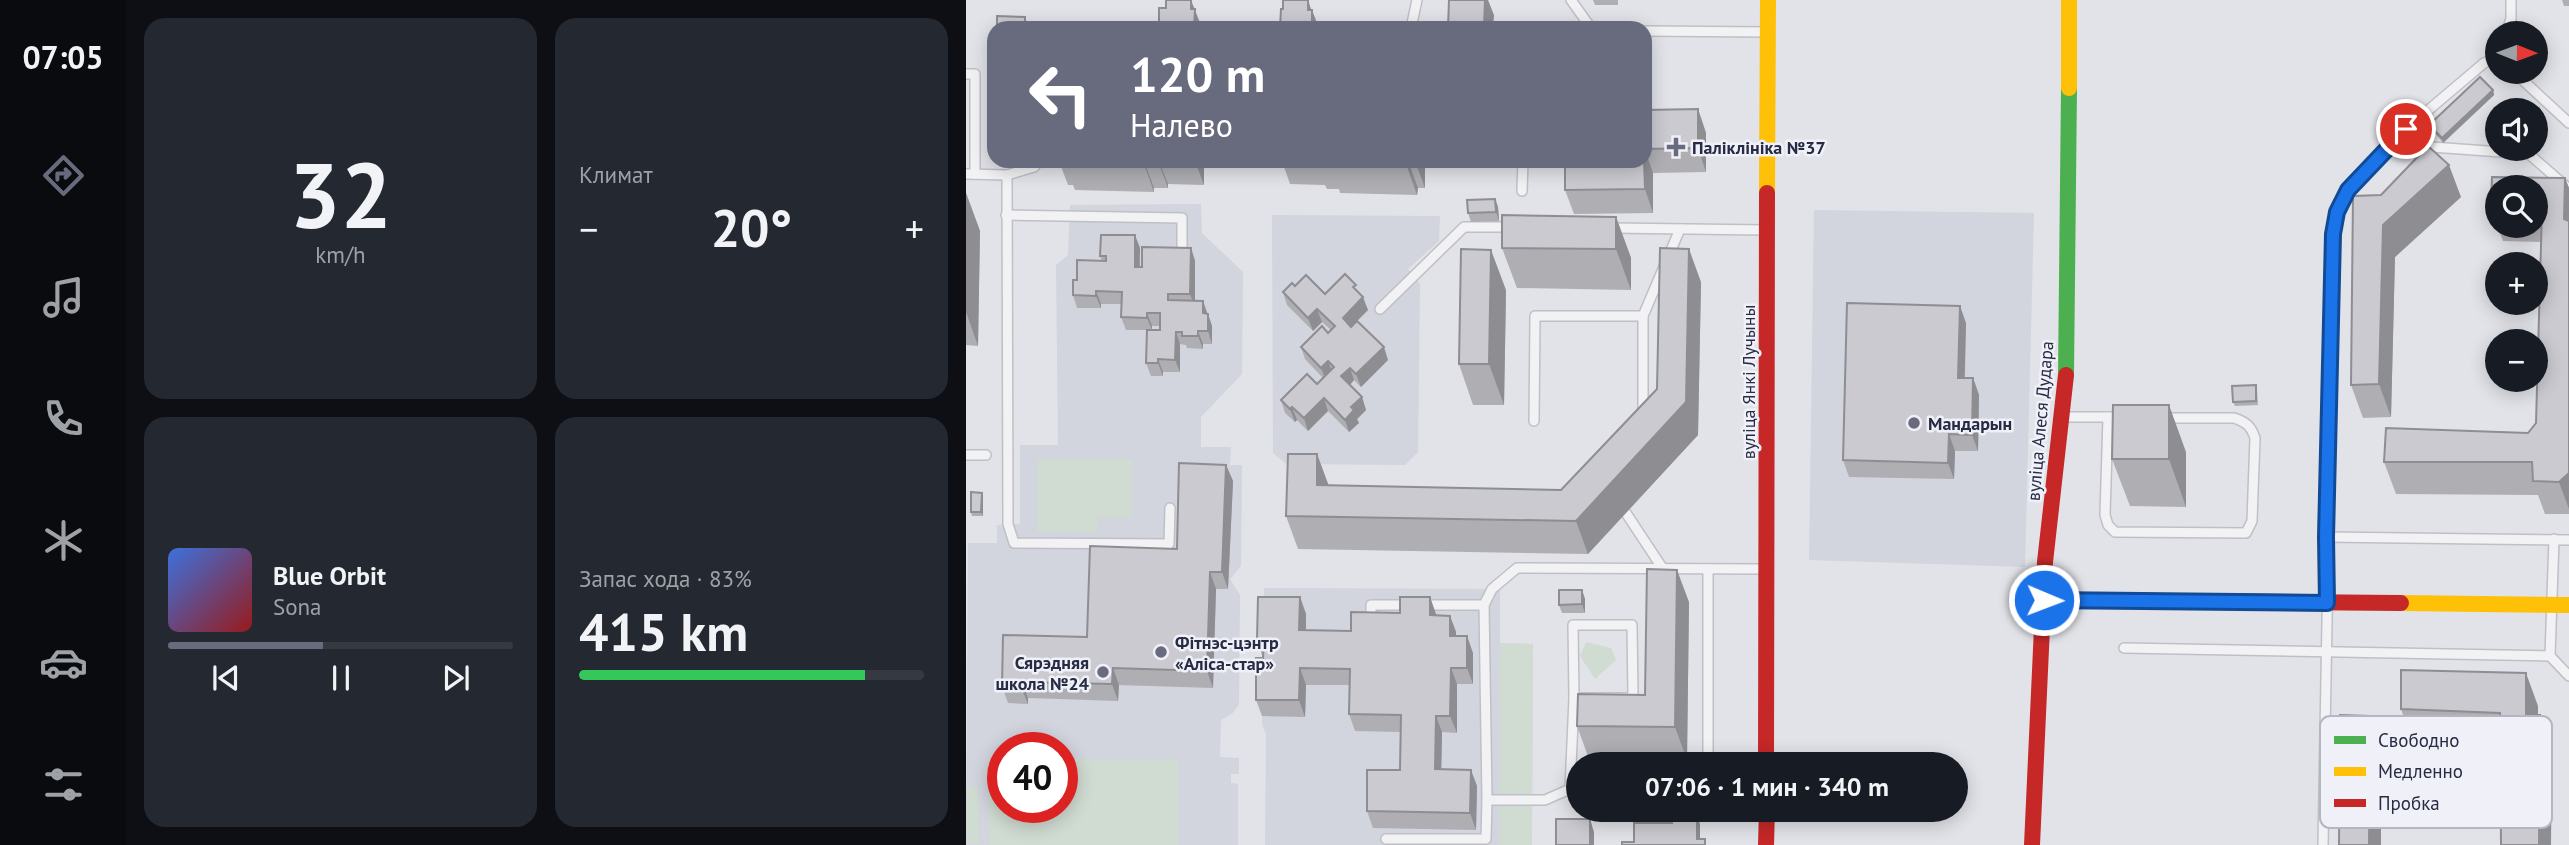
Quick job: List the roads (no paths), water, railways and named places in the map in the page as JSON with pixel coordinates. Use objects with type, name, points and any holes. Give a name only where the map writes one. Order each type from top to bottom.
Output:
[{"type":"street","name":"вуліца Янкі Лучыны","points":[[1766,752],[1768,0]]},
{"type":"street","name":"вуліца Алеся Дудара","points":[[2032,845],[2045,562],[2067,371],[2069,0]]},
{"type":"street","points":[[2044,600],[2569,605]]},
{"type":"street","points":[[1766,845],[1767,822]]},
{"type":"lane","points":[[1412,21],[1417,0]]},
{"type":"lane","points":[[1571,0],[1586,21]]},
{"type":"lane","points":[[2510,21],[2511,0]]},
{"type":"lane","points":[[1652,31],[1768,32]]},
{"type":"lane","points":[[2324,716],[2333,234],[2337,212],[2348,190],[2406,129],[2485,63]]},
{"type":"lane","points":[[966,74],[975,74],[970,174],[1007,175],[1031,168]]},
{"type":"lane","points":[[2527,84],[2569,123]]},
{"type":"lane","points":[[2406,129],[2432,147],[2529,154],[2569,189]]},
{"type":"lane","points":[[1522,191],[1523,168]]},
{"type":"lane","points":[[1007,175],[1008,524],[1014,543],[1169,544],[1170,508]]},
{"type":"lane","points":[[1006,215],[1182,218],[1182,245]]},
{"type":"lane","points":[[1380,309],[1464,227],[1519,228]]},
{"type":"lane","points":[[1599,228],[1768,230]]},
{"type":"lane","points":[[1634,421],[1643,411],[1643,316],[1680,229]]},
{"type":"lane","points":[[1534,421],[1535,316],[1643,316]]},
{"type":"lane","points":[[2062,416],[2133,418]]},
{"type":"lane","points":[[2108,417],[2105,516],[2108,525],[2115,532],[2249,531],[2252,522],[2255,438],[2245,421],[2234,418],[2146,418]]},
{"type":"lane","points":[[966,455],[986,455]]},
{"type":"lane","points":[[1626,513],[1663,569]]},
{"type":"lane","points":[[2326,537],[2569,540]]},
{"type":"lane","points":[[2554,539],[2550,656],[2569,677]]},
{"type":"lane","points":[[1386,839],[1486,839],[1484,605],[1492,589],[1517,568],[1767,569]]},
{"type":"lane","points":[[1708,569],[1708,752]]},
{"type":"lane","points":[[1371,624],[1371,605],[1484,605]]},
{"type":"lane","points":[[1574,698],[1633,698],[1632,625],[1573,625],[1574,752]]},
{"type":"lane","points":[[2124,648],[2550,656]]},
{"type":"lane","points":[[1486,800],[1545,800],[1566,792]]},
{"type":"place","name":"Паліклініка №37","points":[[1676,147]]},
{"type":"place","name":"Мандарын","points":[[1914,423]]},
{"type":"place","name":"Фітнэс-цэнтр «Аліса-стар»","points":[[1161,652]]},
{"type":"place","name":"Сярэдняя школа №24","points":[[1103,672]]}]
